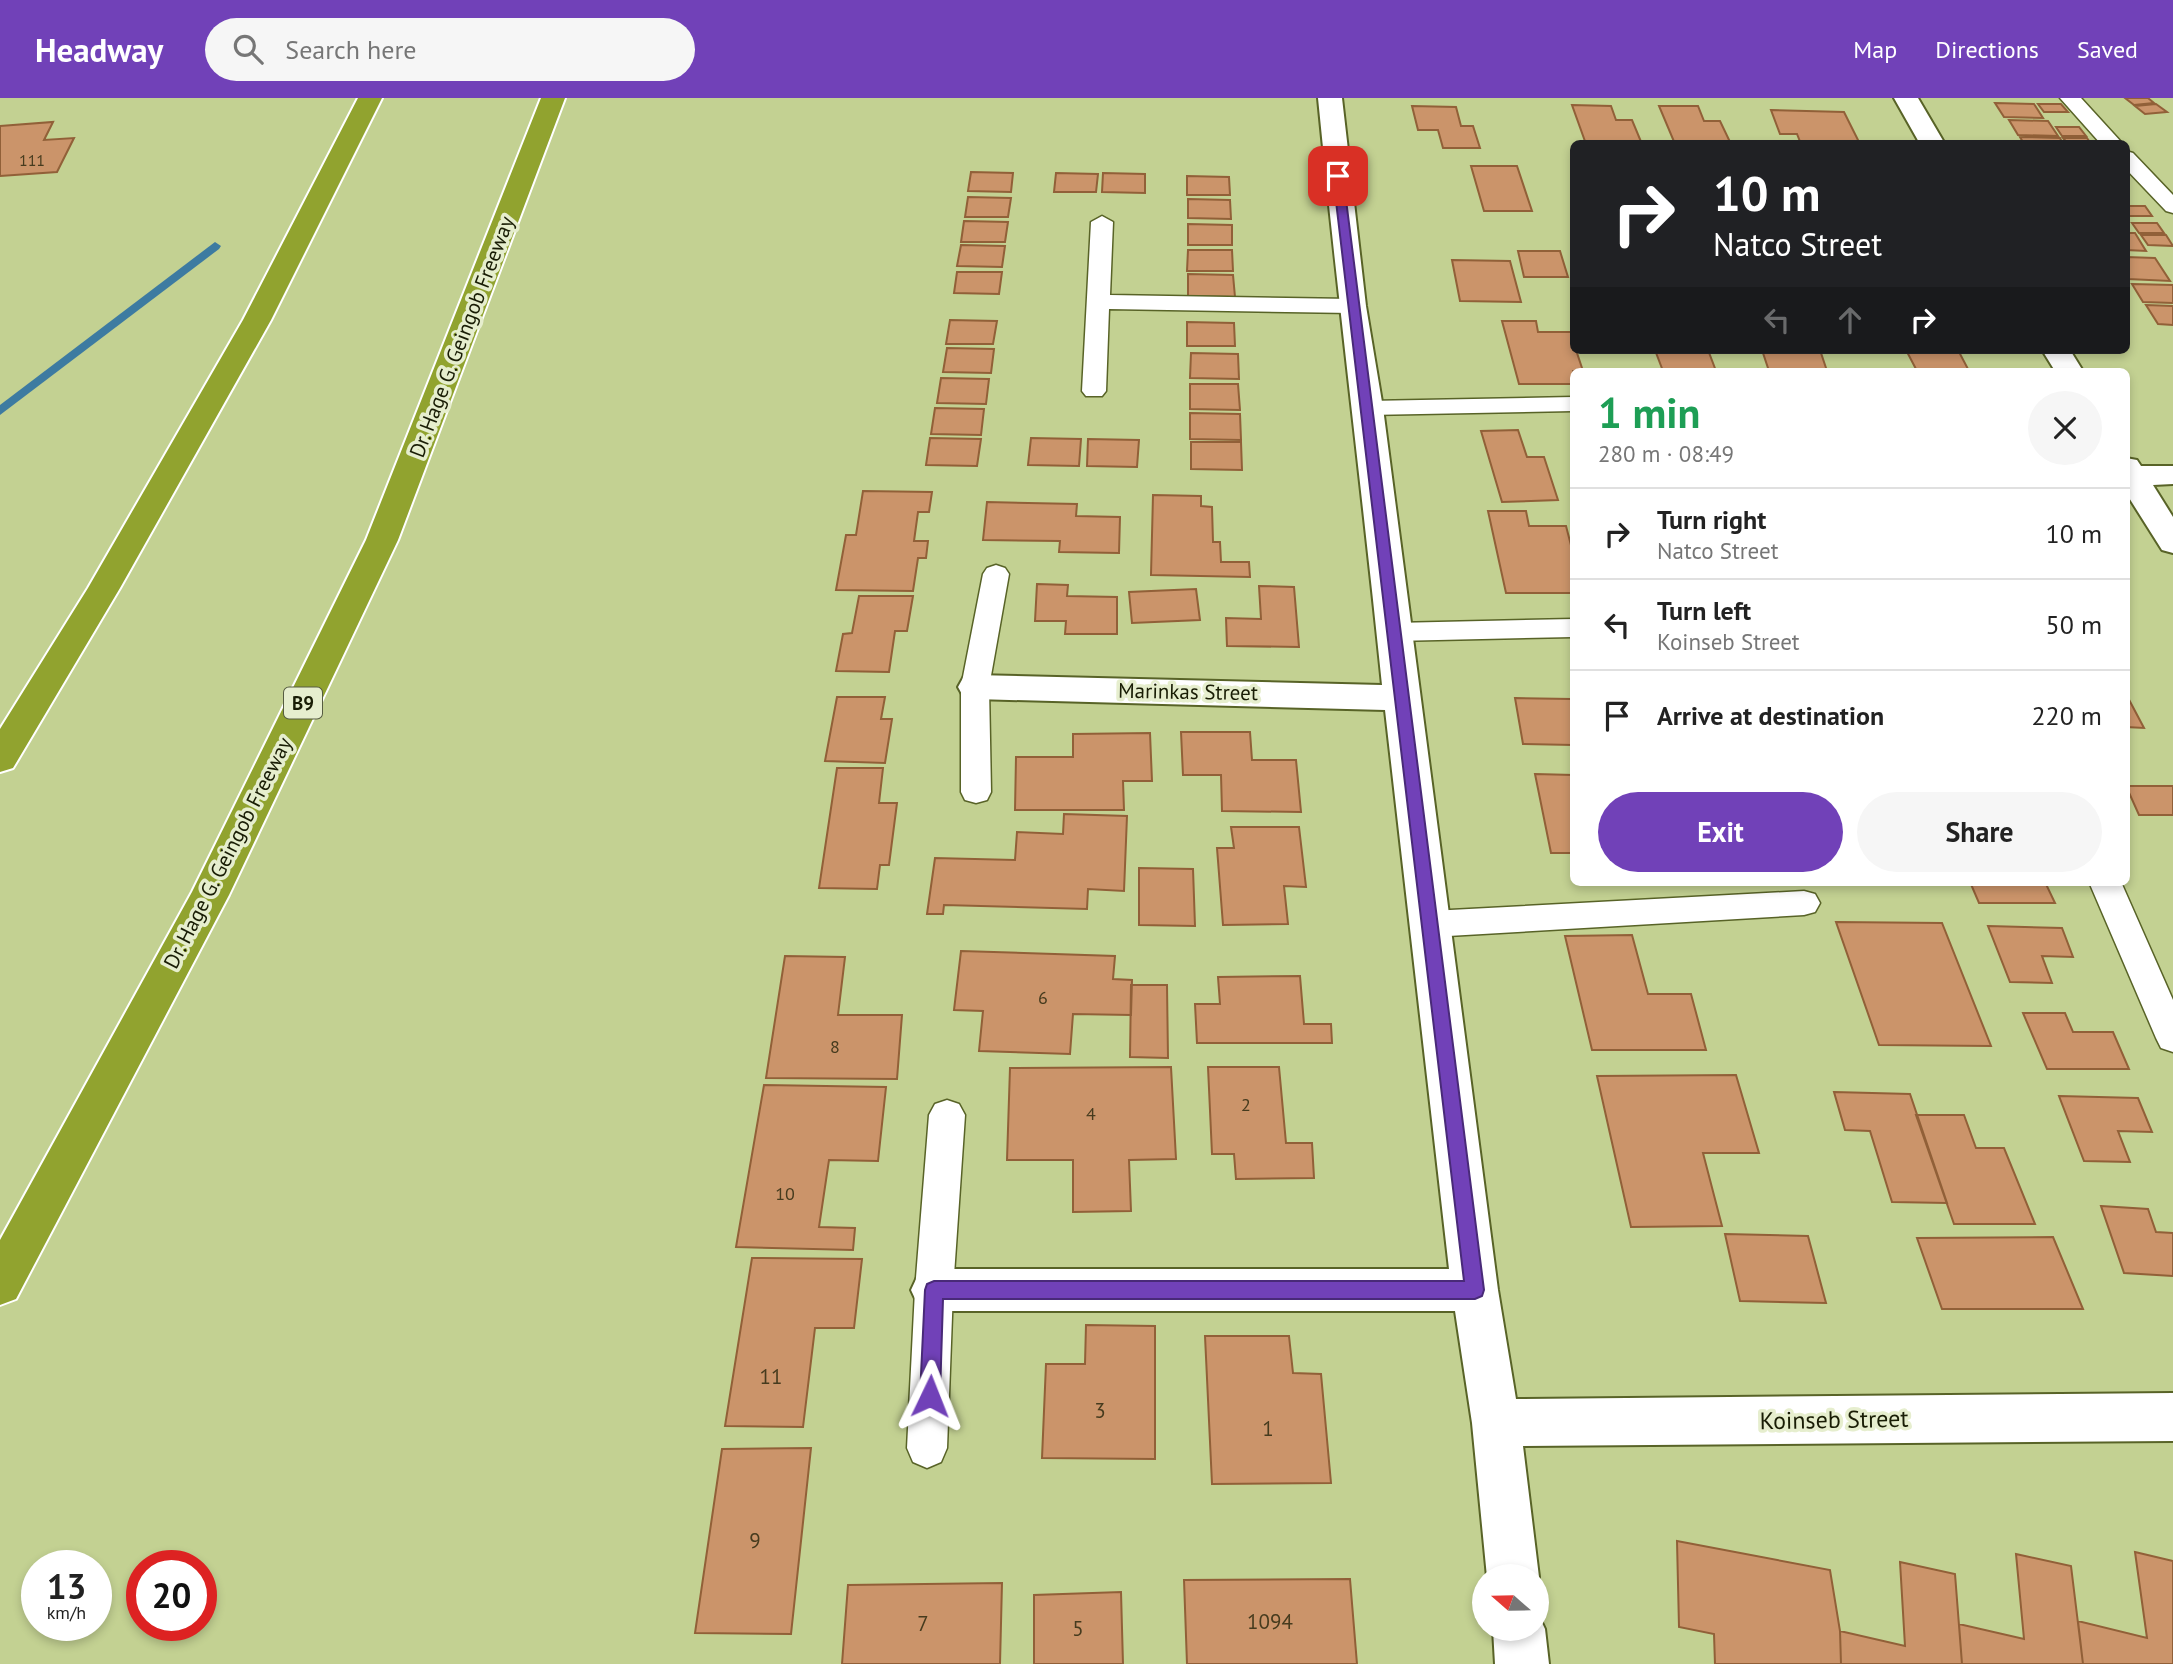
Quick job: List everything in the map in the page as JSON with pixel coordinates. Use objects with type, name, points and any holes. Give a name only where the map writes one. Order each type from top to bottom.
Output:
[{"type":"highway","points":[[0,759],[104,589],[257,320],[370,98]]},
{"type":"highway","name":"Dr. Hage G. Geingob Freeway","points":[[0,1284],[210,895],[382,540],[553,98]]},
{"type":"street","points":[[1330,98],[1352,306],[1368,408],[1401,698],[1475,1290],[1496,1423],[1512,1564]]},
{"type":"street","points":[[1906,98],[1931,140]]},
{"type":"street","points":[[2130,472],[2173,475]]},
{"type":"street","points":[[2130,474],[2173,543]]},
{"type":"street","name":"Marinkas Street","points":[[975,687],[1401,698]]},
{"type":"street","points":[[934,1290],[1475,1290]]},
{"type":"street","name":"Koinseb Street","points":[[1496,1423],[2173,1417]]},
{"type":"street","points":[[1520,1642],[1522,1664]]},
{"type":"lane","points":[[2070,98],[2109,140]]},
{"type":"lane","points":[[2130,161],[2173,207]]},
{"type":"lane","points":[[1094,391],[1102,222]]},
{"type":"lane","points":[[1099,302],[1352,306]]},
{"type":"lane","points":[[1368,408],[1570,404]]},
{"type":"lane","points":[[975,792],[975,687],[996,574]]},
{"type":"lane","points":[[1394,632],[1570,628]]},
{"type":"lane","points":[[2107,886],[2173,1038]]},
{"type":"lane","points":[[1431,924],[1804,903]]},
{"type":"lane","points":[[927,1448],[934,1290],[947,1115]]},
{"type":"building","points":[[2125,98],[2148,98],[2154,103],[2134,105]]},
{"type":"building","points":[[1995,103],[2034,104],[2043,118],[2004,117]]},
{"type":"building","points":[[2038,104],[2061,104],[2068,112],[2044,112]]},
{"type":"building","points":[[2156,104],[2167,112],[2145,114],[2135,106]]},
{"type":"building","points":[[1572,105],[1611,106],[1616,120],[1632,120],[1640,140],[1585,140]]},
{"type":"building","points":[[1412,106],[1456,107],[1461,126],[1473,126],[1480,148],[1443,148],[1438,130],[1418,130]]},
{"type":"building","points":[[1659,106],[1698,106],[1704,121],[1720,121],[1729,140],[1673,140]]},
{"type":"building","points":[[1771,110],[1844,112],[1858,140],[1799,140],[1797,134],[1780,134]]},
{"type":"building","points":[[2009,120],[2048,121],[2058,136],[2018,135]]},
{"type":"building","points":[[53,122],[44,140],[74,138],[57,172],[0,176],[0,126]]},
{"type":"building","points":[[2056,127],[2079,127],[2086,136],[2062,136]]},
{"type":"building","points":[[2020,137],[2061,140],[2022,140]]},
{"type":"building","points":[[2063,138],[2088,140],[2065,140]]},
{"type":"building","points":[[1471,166],[1517,166],[1532,211],[1484,211]]},
{"type":"building","points":[[971,172],[1013,173],[1011,192],[968,191]]},
{"type":"building","points":[[1056,173],[1098,174],[1096,192],[1054,192]]},
{"type":"building","points":[[1103,173],[1145,174],[1145,193],[1102,192]]},
{"type":"building","points":[[1187,176],[1229,177],[1230,195],[1187,195]]},
{"type":"building","points":[[968,197],[1011,198],[1008,217],[965,217]]},
{"type":"building","points":[[1188,199],[1230,200],[1231,219],[1188,218]]},
{"type":"building","points":[[2130,206],[2145,206],[2152,216],[2130,216]]},
{"type":"building","points":[[964,221],[1008,222],[1005,242],[961,242]]},
{"type":"building","points":[[2132,223],[2157,223],[2164,233],[2139,233]]},
{"type":"building","points":[[1188,224],[1232,225],[1232,245],[1188,245]]},
{"type":"building","points":[[2130,233],[2135,233],[2146,251],[2130,250]]},
{"type":"building","points":[[2141,235],[2166,235],[2173,246],[2148,245]]},
{"type":"building","points":[[961,245],[1005,246],[1002,267],[957,266]]},
{"type":"building","points":[[1188,250],[1232,250],[1233,271],[1187,271]]},
{"type":"building","points":[[1518,251],[1560,251],[1568,277],[1524,277]]},
{"type":"building","points":[[2130,257],[2155,258],[2170,281],[2130,279]]},
{"type":"building","points":[[1452,260],[1510,261],[1521,302],[1460,301]]},
{"type":"building","points":[[957,272],[1002,272],[999,294],[954,293]]},
{"type":"building","points":[[1188,274],[1233,275],[1235,297],[1188,296]]},
{"type":"building","points":[[2132,284],[2173,285],[2173,303],[2143,302]]},
{"type":"building","points":[[2146,305],[2173,306],[2173,325],[2158,324]]},
{"type":"building","points":[[950,320],[997,321],[993,344],[946,344]]},
{"type":"building","points":[[1502,321],[1536,321],[1538,332],[1570,332],[1570,354],[1577,354],[1582,368],[1570,368],[1570,384],[1519,384]]},
{"type":"building","points":[[1187,322],[1234,323],[1235,346],[1187,346]]},
{"type":"building","points":[[947,348],[994,349],[991,373],[943,372]]},
{"type":"building","points":[[1191,353],[1238,354],[1239,379],[1190,378]]},
{"type":"building","points":[[1657,354],[1710,354],[1715,368],[1662,368]]},
{"type":"building","points":[[1763,354],[1821,354],[1826,368],[1768,368]]},
{"type":"building","points":[[1908,354],[1960,354],[1967,368],[1915,368]]},
{"type":"building","points":[[941,378],[989,379],[986,404],[937,403]]},
{"type":"building","points":[[1190,384],[1238,384],[1240,410],[1190,409]]},
{"type":"building","points":[[935,408],[984,409],[981,435],[931,434]]},
{"type":"building","points":[[1190,413],[1240,414],[1241,440],[1190,439]]},
{"type":"building","points":[[1518,430],[1527,457],[1544,457],[1558,500],[1502,502],[1481,431]]},
{"type":"building","points":[[930,438],[981,439],[977,466],[926,465]]},
{"type":"building","points":[[1031,438],[1081,439],[1079,466],[1028,465]]},
{"type":"building","points":[[1088,439],[1139,440],[1137,467],[1087,466]]},
{"type":"building","points":[[1191,442],[1241,442],[1242,470],[1191,469]]},
{"type":"building","points":[[863,491],[932,492],[929,512],[918,512],[914,541],[928,541],[926,558],[918,558],[913,591],[836,590],[846,535],[856,535]]},
{"type":"building","points":[[1153,495],[1201,496],[1201,506],[1212,507],[1213,542],[1220,542],[1221,562],[1249,562],[1250,577],[1151,575]]},
{"type":"building","points":[[987,502],[1077,504],[1076,516],[1120,517],[1119,553],[1059,552],[1060,541],[983,540]]},
{"type":"building","points":[[1488,511],[1526,511],[1529,526],[1566,526],[1570,541],[1570,593],[1506,593]]},
{"type":"building","points":[[1037,584],[1068,585],[1067,596],[1117,597],[1117,634],[1065,634],[1066,621],[1035,621]]},
{"type":"building","points":[[1259,586],[1294,587],[1299,647],[1227,646],[1226,618],[1261,619]]},
{"type":"building","points":[[1196,589],[1200,620],[1132,623],[1129,592]]},
{"type":"building","points":[[859,596],[913,596],[907,631],[895,631],[889,672],[836,671],[843,634],[852,633]]},
{"type":"building","points":[[837,697],[885,697],[881,719],[892,719],[885,763],[825,761]]},
{"type":"building","points":[[1515,698],[1570,699],[1570,745],[1523,744]]},
{"type":"building","points":[[2130,702],[2144,728],[2130,727]]},
{"type":"building","points":[[1181,732],[1250,732],[1252,760],[1296,760],[1301,812],[1222,811],[1221,775],[1183,775]]},
{"type":"building","points":[[1150,733],[1152,781],[1123,781],[1124,810],[1015,810],[1016,757],[1073,757],[1073,734]]},
{"type":"building","points":[[837,768],[883,768],[879,803],[897,803],[889,865],[880,865],[877,889],[819,888]]},
{"type":"building","points":[[1535,774],[1570,775],[1570,853],[1551,853]]},
{"type":"building","points":[[2130,786],[2173,786],[2173,815],[2139,815],[2130,795]]},
{"type":"building","points":[[1064,814],[1127,816],[1124,891],[1088,889],[1087,909],[944,905],[943,914],[927,914],[935,858],[1015,860],[1017,832],[1063,834]]},
{"type":"building","points":[[1231,827],[1299,827],[1306,887],[1284,886],[1288,924],[1223,925],[1217,848],[1234,848]]},
{"type":"building","points":[[1139,868],[1193,869],[1195,926],[1139,925]]},
{"type":"building","points":[[1972,886],[2047,886],[2055,903],[1979,903]]},
{"type":"building","points":[[1836,922],[1942,923],[1991,1046],[1879,1045]]},
{"type":"building","points":[[1988,926],[2062,928],[2073,957],[2042,956],[2052,983],[2010,982]]},
{"type":"building","points":[[1632,935],[1648,994],[1691,994],[1706,1050],[1592,1050],[1565,936]]},
{"type":"building","points":[[961,951],[1115,956],[1113,979],[1132,980],[1131,1015],[1073,1014],[1070,1054],[979,1051],[983,1011],[954,1010]]},
{"type":"building","points":[[785,956],[845,957],[838,1015],[902,1015],[897,1079],[766,1078]]},
{"type":"building","points":[[1300,976],[1304,1024],[1331,1024],[1332,1043],[1197,1043],[1195,1004],[1220,1004],[1218,977]]},
{"type":"building","points":[[1131,985],[1167,985],[1168,1058],[1130,1057]]},
{"type":"building","points":[[2023,1013],[2065,1013],[2073,1032],[2113,1032],[2129,1069],[2047,1069]]},
{"type":"building","points":[[1171,1067],[1176,1159],[1129,1160],[1131,1211],[1073,1212],[1073,1160],[1007,1160],[1010,1068]]},
{"type":"building","points":[[1208,1067],[1279,1067],[1286,1143],[1312,1143],[1314,1178],[1236,1179],[1234,1154],[1212,1154]]},
{"type":"building","points":[[1736,1075],[1759,1153],[1703,1153],[1722,1226],[1631,1227],[1597,1076]]},
{"type":"building","points":[[764,1085],[886,1087],[878,1161],[829,1160],[819,1227],[855,1228],[853,1250],[736,1247]]},
{"type":"building","points":[[1834,1092],[1910,1094],[1947,1203],[1892,1202],[1870,1131],[1845,1130]]},
{"type":"building","points":[[2059,1096],[2138,1098],[2152,1132],[2118,1131],[2130,1162],[2084,1161]]},
{"type":"building","points":[[1916,1115],[1964,1115],[1976,1148],[2004,1148],[2035,1224],[1954,1224]]},
{"type":"building","points":[[2101,1206],[2148,1209],[2156,1232],[2173,1233],[2173,1276],[2124,1273]]},
{"type":"building","points":[[1725,1234],[1808,1236],[1826,1303],[1740,1301]]},
{"type":"building","points":[[2053,1237],[2083,1309],[1942,1309],[1917,1238]]},
{"type":"building","points":[[752,1258],[862,1259],[854,1328],[815,1328],[803,1427],[725,1426]]},
{"type":"building","points":[[1086,1325],[1155,1326],[1155,1459],[1042,1458],[1046,1364],[1085,1364]]},
{"type":"building","points":[[1205,1336],[1289,1336],[1293,1373],[1321,1374],[1331,1483],[1212,1484]]},
{"type":"building","points":[[811,1448],[791,1634],[695,1633],[722,1449]]},
{"type":"building","points":[[1677,1541],[1830,1570],[1840,1631],[1841,1664],[1715,1664],[1714,1634],[1679,1627]]},
{"type":"building","points":[[2135,1552],[2173,1561],[2173,1664],[2083,1664],[2078,1621],[2147,1638]]},
{"type":"building","points":[[2016,1554],[2071,1566],[2083,1664],[1962,1664],[1959,1624],[2024,1639]]},
{"type":"building","points":[[1900,1562],[1955,1574],[1962,1664],[1841,1664],[1840,1631],[1905,1646]]},
{"type":"building","points":[[1350,1579],[1357,1664],[1187,1664],[1184,1580]]},
{"type":"building","points":[[1002,1583],[1000,1664],[842,1664],[848,1585]]},
{"type":"building","points":[[1121,1592],[1123,1664],[1034,1664],[1034,1595]]},
{"type":"waterway","points":[[0,411],[215,246]]},
{"type":"route","points":[[930,1396],[934,1290],[1475,1290],[1338,176]]}]
